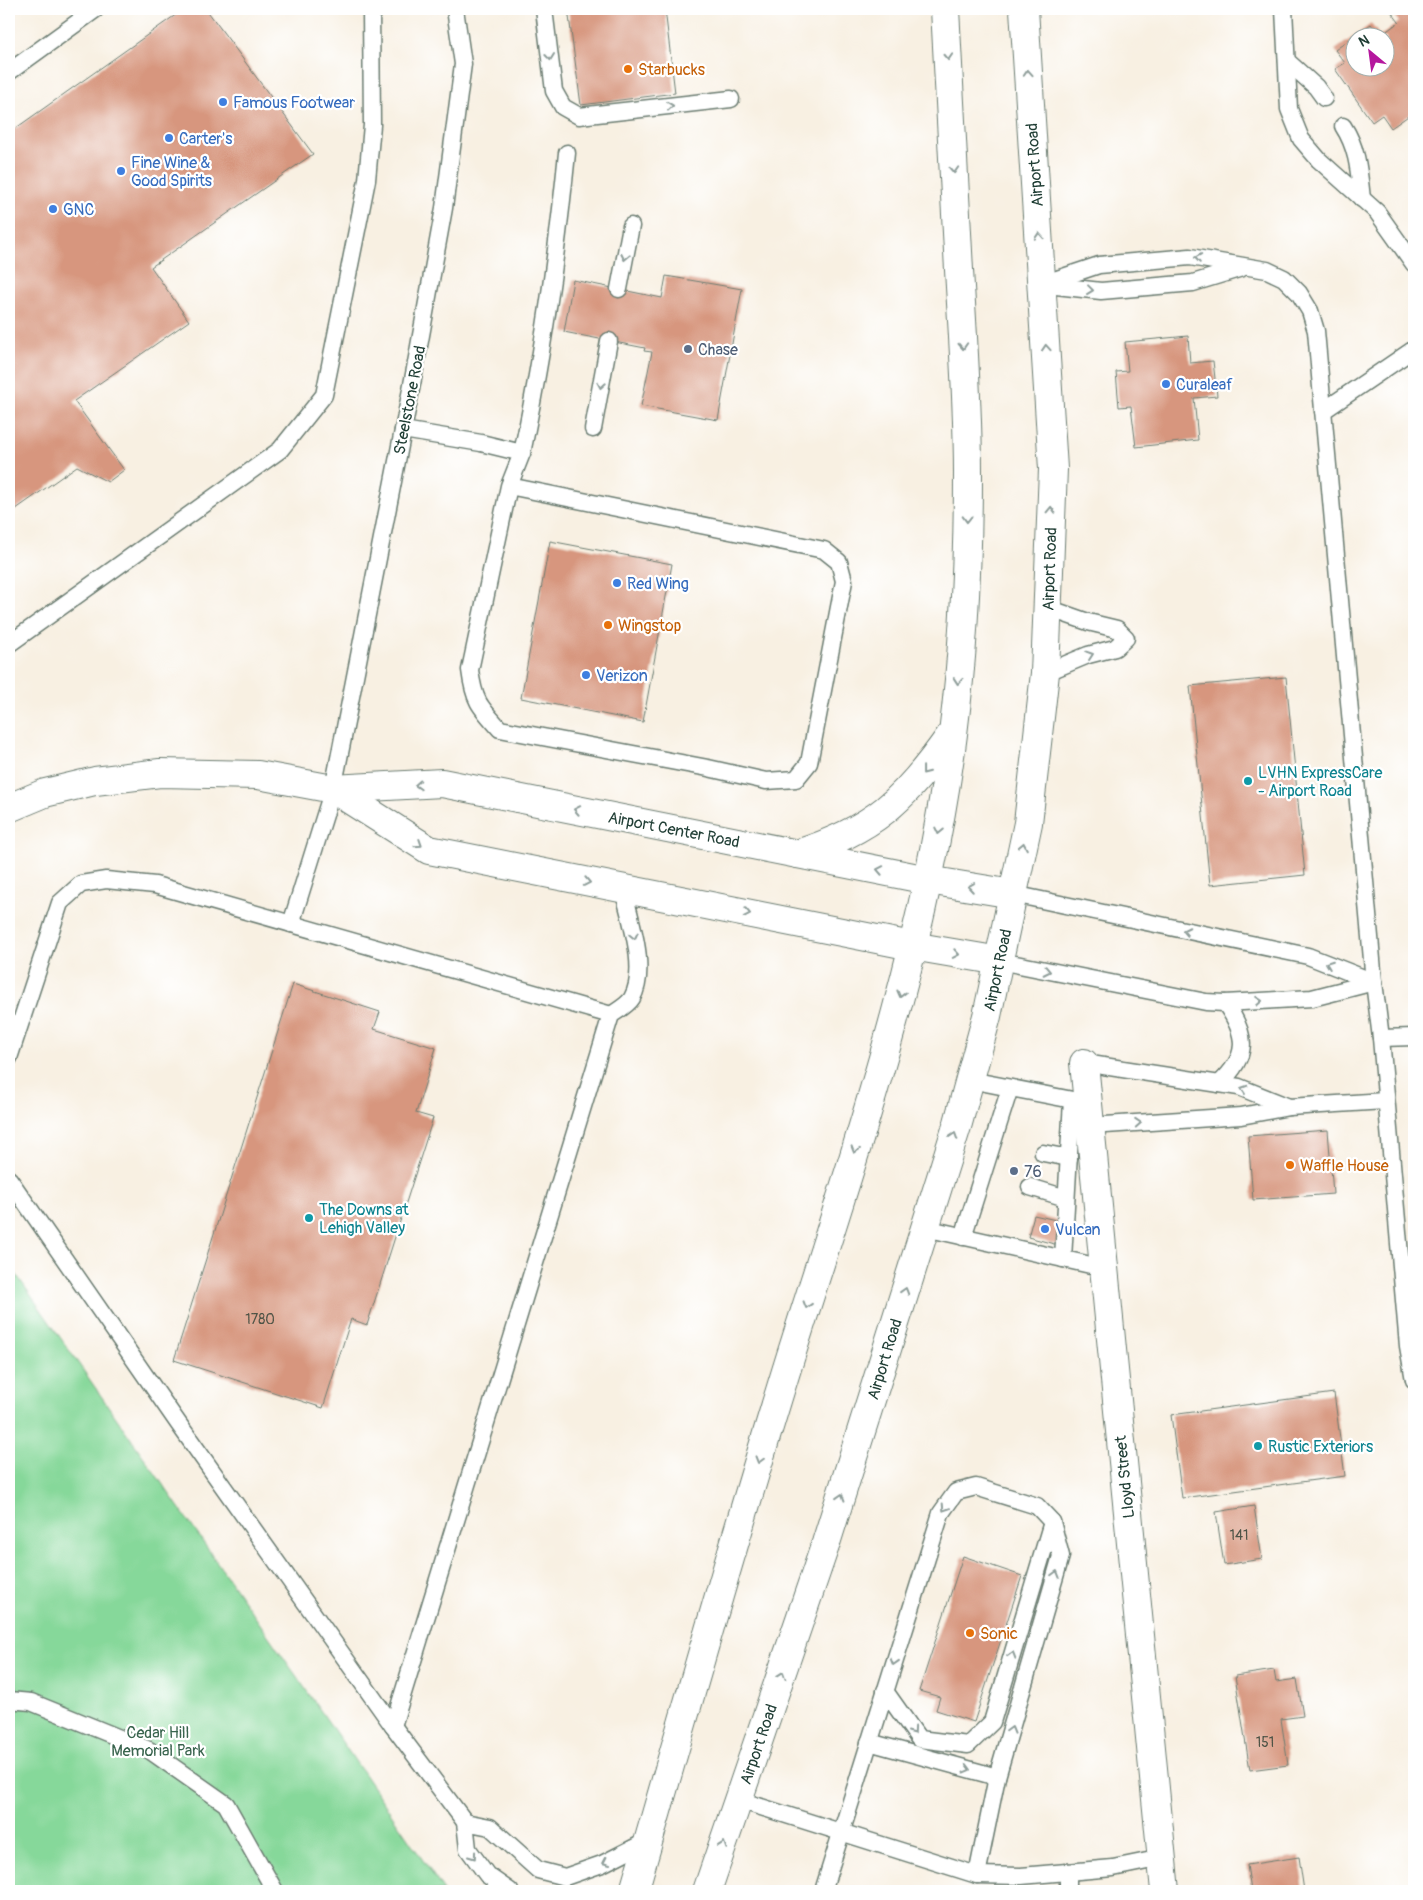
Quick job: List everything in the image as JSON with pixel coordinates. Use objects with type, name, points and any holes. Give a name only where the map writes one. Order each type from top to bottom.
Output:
[{"type":"main road","points":[[634,1891],[768,1428],[872,1098],[896,1013],[940,825],[954,731],[967,560],[968,470],[966,386],[945,9]]},
{"type":"main road","name":"Airport Road","points":[[707,1891],[826,1543],[970,1080],[1000,961],[1028,823],[1045,674],[1053,469],[1024,9]]},
{"type":"main road","points":[[797,854],[820,847],[855,831],[885,812],[924,772],[954,731]]},
{"type":"main road","name":"Airport Center Road","points":[[9,808],[45,793],[95,781],[160,773],[258,775],[333,789],[442,783],[928,880],[1013,894]]},
{"type":"main road","name":"Airport Center Road","points":[[333,789],[428,850],[912,946],[1000,961]]},
{"type":"main road","name":"Lloyd Street","points":[[1084,1063],[1083,1110],[1104,1268],[1165,1891]]},
{"type":"lane","points":[[9,72],[96,9]]},
{"type":"lane","points":[[9,644],[280,450],[324,395],[367,180],[372,125],[371,9]]},
{"type":"lane","name":"Steelstone Road","points":[[291,924],[333,789],[444,208],[462,64],[455,9]]},
{"type":"lane","points":[[544,9],[554,91],[563,107],[579,116],[731,99]]},
{"type":"lane","points":[[1284,9],[1289,109],[1301,138],[1319,160],[1377,212],[1414,264]]},
{"type":"lane","points":[[1287,62],[1316,87],[1324,98]]},
{"type":"lane","points":[[1343,126],[1352,139],[1356,154],[1362,199]]},
{"type":"lane","points":[[509,486],[824,550],[839,562],[844,582],[809,763],[796,779],[766,781],[708,768],[500,729],[480,706],[472,691],[470,670],[509,486],[522,453],[530,418],[558,245],[567,153]]},
{"type":"lane","points":[[619,290],[631,226]]},
{"type":"lane","points":[[1042,284],[1099,266],[1190,257],[1267,270],[1284,278],[1299,293],[1310,311],[1316,330],[1374,982],[1381,1038],[1385,1101],[1408,1346],[1414,1380]]},
{"type":"lane","points":[[1042,284],[1101,291],[1119,290],[1192,283],[1246,266]]},
{"type":"lane","points":[[593,429],[609,341]]},
{"type":"lane","points":[[1323,411],[1414,349]]},
{"type":"lane","points":[[403,430],[481,443],[522,453]]},
{"type":"lane","points":[[1045,674],[1088,655],[1115,648],[1126,638],[1117,629],[1088,622],[1048,608]]},
{"type":"lane","points":[[9,1058],[60,903],[80,884],[106,880],[155,885],[611,1015]]},
{"type":"lane","points":[[393,1726],[611,1015],[632,999],[639,974],[638,953],[623,889]]},
{"type":"lane","points":[[1013,894],[1308,956],[1374,982]]},
{"type":"lane","points":[[1000,961],[1186,1000],[1225,1003],[1312,998],[1374,982]]},
{"type":"lane","points":[[1219,1084],[1231,1073],[1238,1062],[1242,1050],[1240,1027],[1225,1003]]},
{"type":"lane","points":[[1381,1038],[1414,1037]]},
{"type":"lane","points":[[1084,1063],[1239,1087],[1289,1107]]},
{"type":"lane","points":[[970,1080],[1010,1088],[1083,1110],[1241,1116],[1289,1107],[1385,1101]]},
{"type":"lane","points":[[963,1237],[999,1142],[1010,1088]]},
{"type":"lane","points":[[1063,1259],[1069,1158],[1083,1110]]},
{"type":"lane","points":[[1043,1153],[1069,1158]]},
{"type":"lane","points":[[9,1179],[124,1346],[393,1726],[465,1822],[468,1849],[487,1875],[510,1891]]},
{"type":"lane","points":[[1030,1187],[1066,1198]]},
{"type":"lane","points":[[925,1228],[1104,1268]]},
{"type":"lane","points":[[823,1891],[941,1513],[956,1492],[976,1487],[1037,1506],[1052,1522],[1061,1556],[997,1777],[976,1875]]},
{"type":"lane","points":[[885,1691],[919,1740],[968,1745],[992,1722],[1052,1522]]},
{"type":"lane","points":[[9,1700],[31,1702],[149,1750],[226,1804],[274,1891]]},
{"type":"lane","points":[[869,1742],[997,1777]]},
{"type":"lane","points":[[738,1800],[976,1875],[1022,1876],[1113,1868],[1162,1858]]},
{"type":"lane","points":[[465,1822],[490,1828],[538,1870],[565,1876],[602,1864],[649,1840]]},
{"type":"lane","points":[[1068,1872],[1068,1891]]},
{"type":"green space","name":"Cedar Hill Memorial Park","points":[[9,1264],[325,1717],[444,1891],[9,1891]]},
{"type":"building","points":[[184,9],[206,9],[313,154],[151,267],[189,321],[74,401],[124,470],[108,482],[77,466],[9,514],[9,133]]},
{"type":"building","points":[[568,9],[665,9],[675,93],[581,105]]},
{"type":"building","points":[[1389,9],[1414,9],[1414,112],[1391,128],[1382,115],[1372,122],[1335,69],[1345,63],[1335,50],[1346,42],[1346,78],[1396,78],[1396,28],[1391,28],[1399,22]]},
{"type":"building","points":[[1371,24],[1374,28],[1365,28]]},
{"type":"building","name":"Chase","points":[[666,276],[742,289],[718,420],[641,406],[652,352],[644,351],[645,348],[564,332],[573,280],[662,298]]},
{"type":"building","name":"Curaleaf","points":[[1188,336],[1190,363],[1213,361],[1217,396],[1194,398],[1198,440],[1136,447],[1131,406],[1119,407],[1116,372],[1128,371],[1125,342]]},
{"type":"building","points":[[550,541],[672,564],[643,722],[521,698]]},
{"type":"building","name":"LVHN ExpressCare - Airport Road","points":[[1286,677],[1305,875],[1210,885],[1190,686]]},
{"type":"building","name":"The Downs at Lehigh Valley","points":[[293,984],[380,1012],[374,1029],[436,1048],[416,1113],[433,1118],[367,1325],[351,1319],[323,1408],[174,1360]]},
{"type":"building","name":"Waffle House","points":[[1328,1130],[1333,1194],[1253,1200],[1248,1136]]},
{"type":"building","name":"Vulcan","points":[[1034,1215],[1060,1221],[1058,1245],[1028,1237]]},
{"type":"building","name":"Rustic Exteriors","points":[[1334,1393],[1345,1476],[1182,1498],[1171,1415]]},
{"type":"building","points":[[1254,1506],[1262,1559],[1224,1565],[1216,1512]]},
{"type":"building","name":"Sonic","points":[[963,1556],[1022,1576],[974,1722],[936,1710],[940,1697],[919,1691]]},
{"type":"building","points":[[1274,1670],[1276,1682],[1297,1679],[1303,1716],[1281,1719],[1288,1765],[1250,1770],[1235,1676]]},
{"type":"building","points":[[1299,1857],[1304,1891],[1251,1891],[1247,1865]]},
{"type":"place","name":"Starbucks","points":[[628,69]]},
{"type":"place","name":"Famous Footwear","points":[[223,102]]},
{"type":"place","name":"Carter's","points":[[169,138]]},
{"type":"place","name":"Fine Wine & Good Spirits","points":[[121,171]]},
{"type":"place","name":"GNC","points":[[53,209]]},
{"type":"place","name":"Chase","points":[[688,349]]},
{"type":"place","name":"Curaleaf","points":[[1166,384]]},
{"type":"place","name":"Red Wing","points":[[617,583]]},
{"type":"place","name":"Wingstop","points":[[608,625]]},
{"type":"place","name":"Verizon","points":[[586,675]]},
{"type":"place","name":"LVHN ExpressCare - Airport Road","points":[[1248,781]]},
{"type":"place","name":"Waffle House","points":[[1290,1165]]},
{"type":"place","name":"76","points":[[1014,1171]]},
{"type":"place","name":"The Downs at Lehigh Valley","points":[[309,1218]]},
{"type":"place","name":"Vulcan","points":[[1045,1229]]},
{"type":"place","name":"Rustic Exteriors","points":[[1258,1446]]},
{"type":"place","name":"Sonic","points":[[970,1633]]}]
